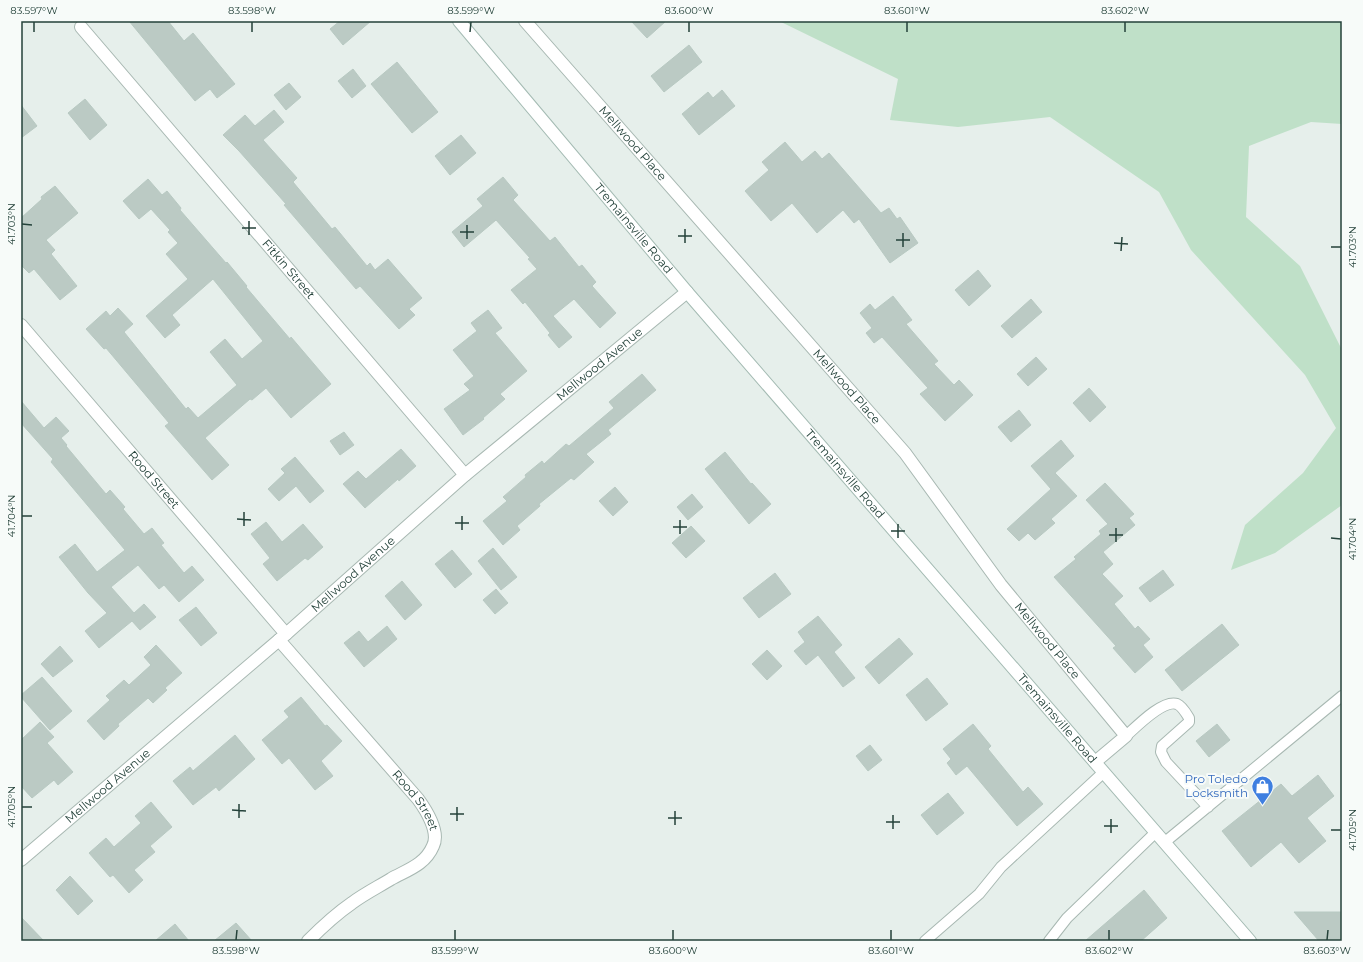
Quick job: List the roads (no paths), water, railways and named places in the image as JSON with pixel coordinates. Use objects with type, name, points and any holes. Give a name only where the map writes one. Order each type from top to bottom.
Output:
[{"type":"street","name":"Tremainsville Road","points":[[459,21],[687,292],[1250,941]]},
{"type":"street","name":"Mellwood Place","points":[[526,21],[905,453],[1001,585],[1126,736]]},
{"type":"street","name":"Fitkin Street","points":[[81,27],[465,475]]},
{"type":"street","name":"Mellwood Avenue","points":[[23,853],[283,637],[465,475],[687,292]]},
{"type":"street","name":"Rood Street","points":[[21,325],[418,798],[428,812],[434,829],[434,845],[426,858],[412,869],[382,884],[350,904],[324,925],[308,941]]},
{"type":"street","points":[[1095,762],[1126,736]]},
{"type":"lane","points":[[1165,842],[1342,696]]},
{"type":"lane","points":[[1126,736],[1159,708],[1172,703],[1179,704],[1190,718],[1189,722],[1162,746],[1161,752],[1166,762],[1208,807]]},
{"type":"lane","points":[[926,941],[979,894],[1001,867],[1104,772]]},
{"type":"lane","points":[[1049,941],[1067,918],[1156,832]]},
{"type":"place","name":"Pro Toledo Locksmith","points":[[1263,806]]}]
